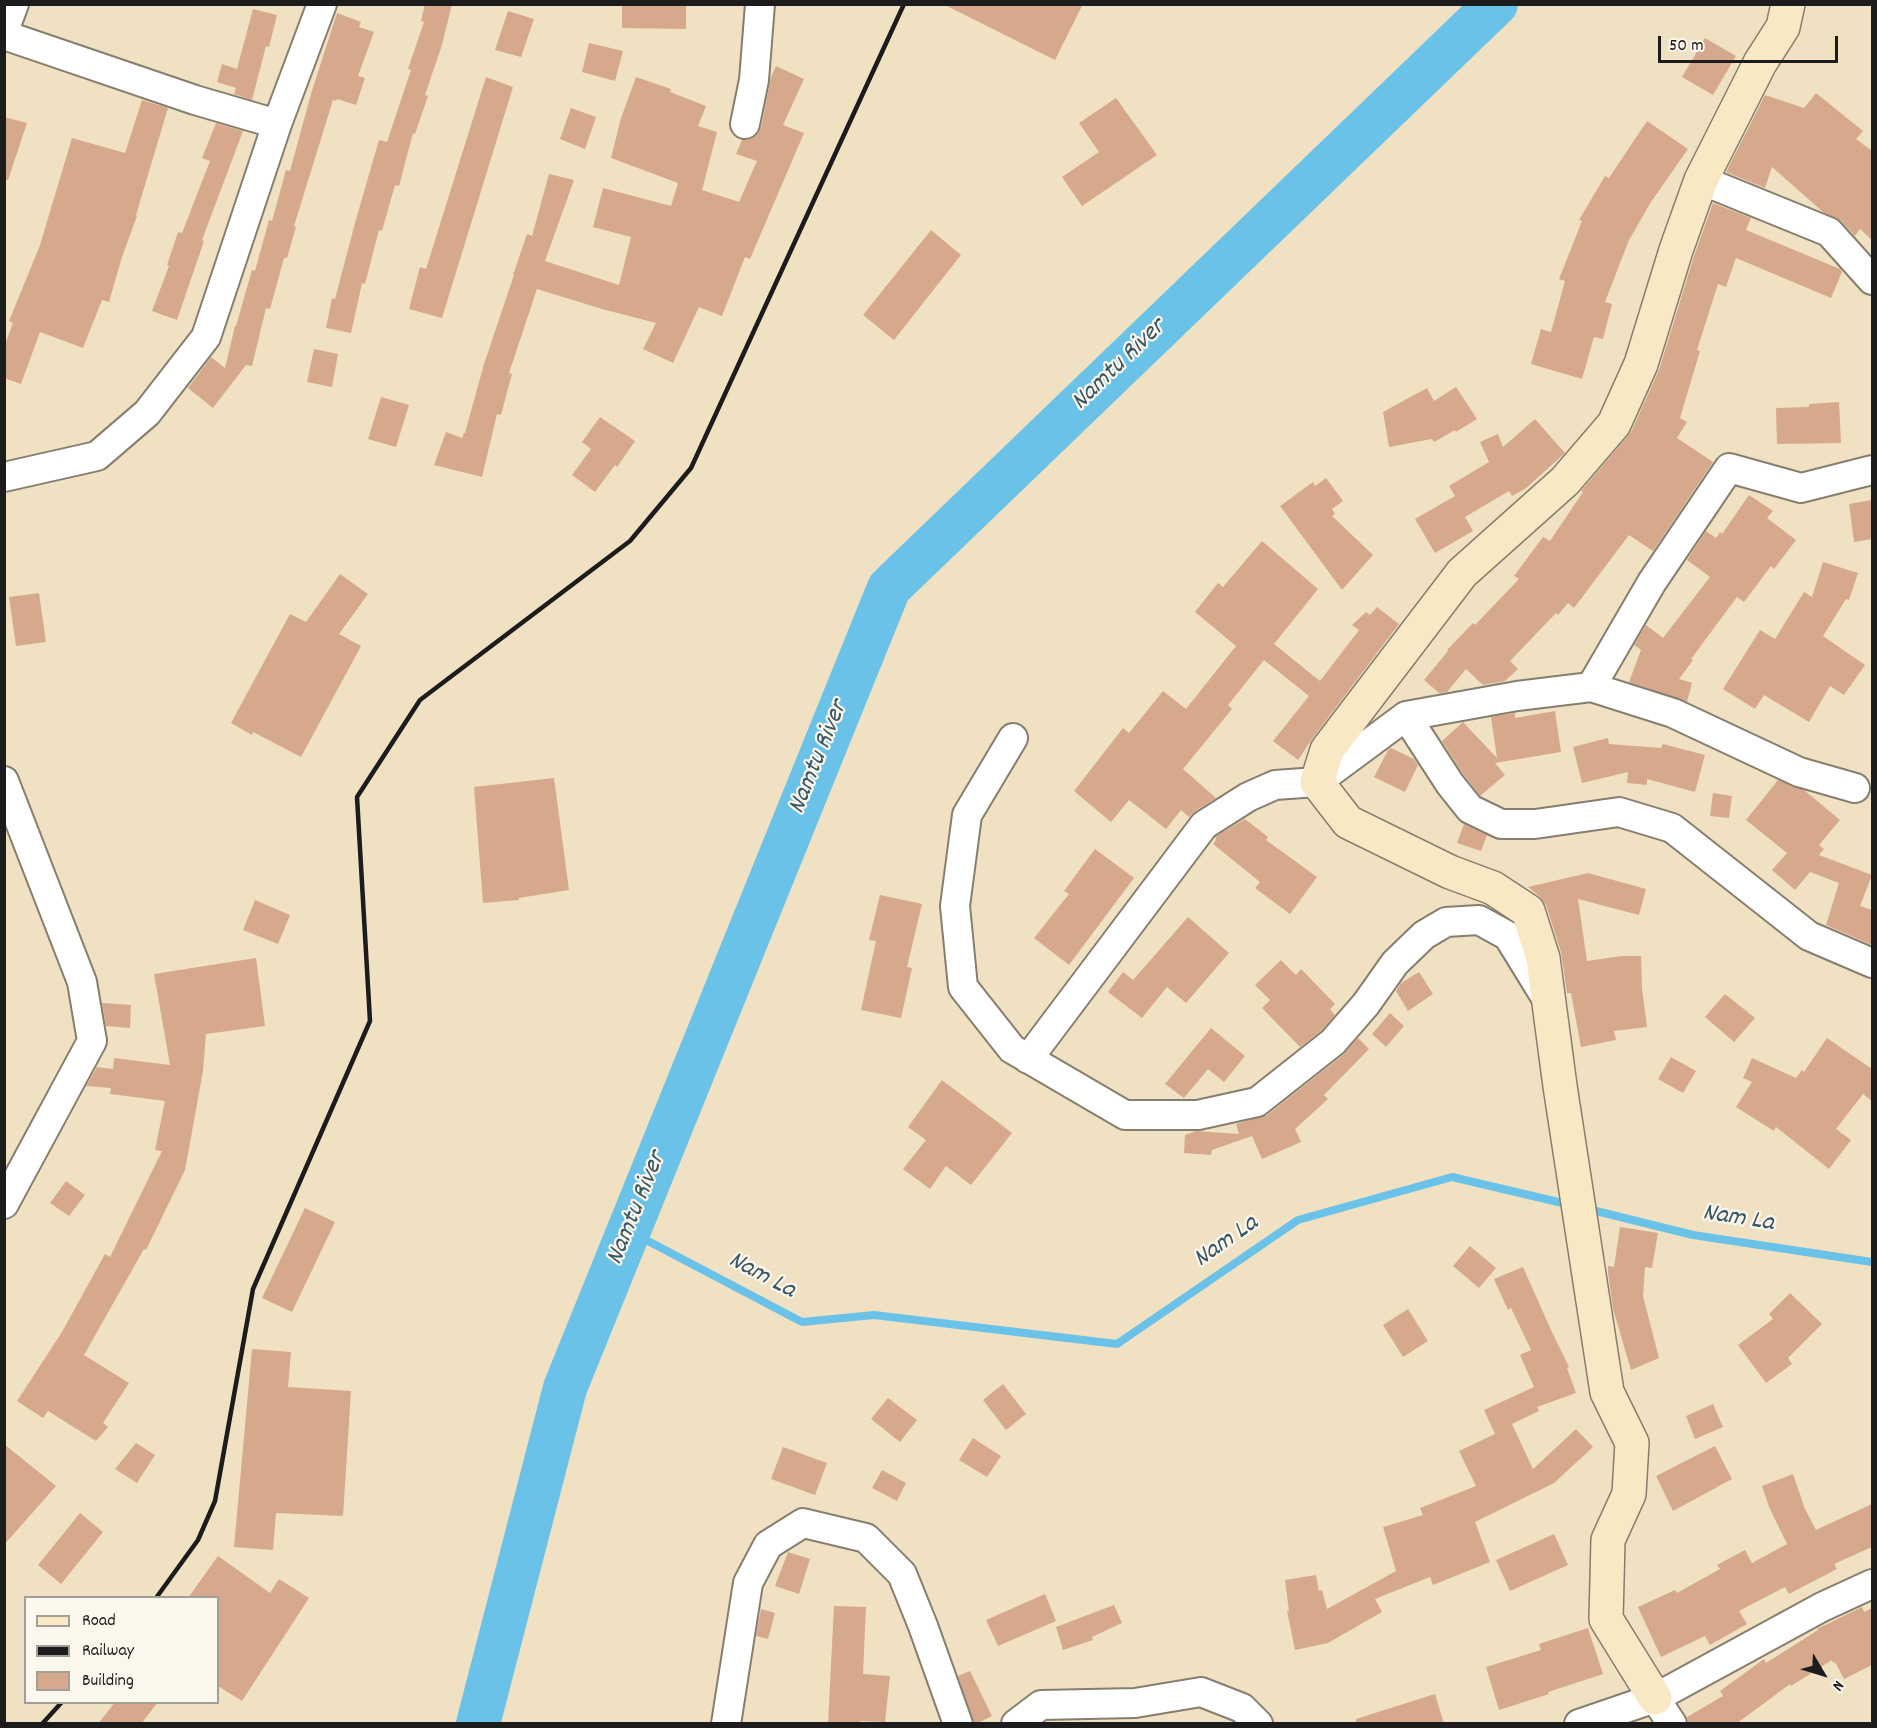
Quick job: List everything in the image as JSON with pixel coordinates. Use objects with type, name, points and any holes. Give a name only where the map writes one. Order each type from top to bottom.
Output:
[{"type":"street","points":[[14,4],[4,33],[195,100],[277,124]]},
{"type":"street","points":[[4,477],[97,456],[147,412],[206,337],[277,124],[322,4]]},
{"type":"street","points":[[745,124],[754,80],[760,4]]},
{"type":"street","points":[[1317,782],[1327,750],[1462,573],[1565,481],[1614,424],[1641,364],[1676,250],[1701,180],[1760,63],[1783,27],[1788,4]]},
{"type":"street","points":[[1701,180],[1829,232],[1872,280]]},
{"type":"street","points":[[1591,687],[1652,582],[1729,468],[1801,488],[1872,470]]},
{"type":"street","points":[[1028,1059],[1204,825],[1248,797],[1275,785],[1317,782],[1406,716],[1517,696],[1591,687],[1673,713],[1799,772],[1855,788]]},
{"type":"street","points":[[1406,716],[1450,784],[1470,808],[1501,824],[1535,824],[1620,812],[1672,828],[1809,936],[1872,963]]},
{"type":"street","points":[[1013,738],[967,816],[955,906],[963,987],[1012,1049],[1125,1115],[1198,1115],[1257,1102],[1333,1041],[1366,1004],[1395,963],[1424,935],[1446,922],[1479,920],[1508,936],[1549,1003]]},
{"type":"street","points":[[4,781],[82,982],[92,1041],[4,1204]]},
{"type":"street","points":[[1317,782],[1348,822],[1450,872],[1493,888],[1528,911],[1543,958],[1581,1229],[1607,1392],[1632,1443],[1629,1494],[1608,1540],[1606,1619],[1664,1711]]},
{"type":"street","points":[[726,1724],[748,1583],[768,1545],[803,1523],[867,1538],[902,1574],[958,1724]]},
{"type":"street","points":[[1579,1724],[1664,1711],[1822,1607],[1872,1584]]},
{"type":"street","points":[[1016,1724],[1041,1705],[1134,1703],[1201,1692],[1242,1708],[1258,1724]]},
{"type":"building","points":[[425,4],[452,4],[442,45],[425,95],[428,96],[415,134],[413,133],[399,186],[395,185],[382,231],[379,230],[365,284],[362,283],[351,333],[326,328],[332,298],[335,299],[379,140],[387,142],[411,70],[408,69],[424,22],[421,21]]},
{"type":"building","points":[[622,4],[686,4],[686,29],[622,28]]},
{"type":"building","points":[[943,4],[1083,4],[1055,60]]},
{"type":"building","points":[[253,9],[277,15],[269,47],[266,46],[252,100],[234,94],[236,88],[217,82],[222,64],[237,69]]},
{"type":"building","points":[[508,11],[534,19],[521,57],[495,50]]},
{"type":"building","points":[[337,13],[361,22],[359,27],[374,32],[358,76],[365,78],[356,105],[337,99],[333,100],[294,226],[296,227],[287,258],[284,258],[270,309],[266,308],[252,366],[246,365],[213,408],[188,388],[211,357],[225,368],[252,270],[255,271],[269,220],[272,221],[286,170],[290,171],[311,94]]},
{"type":"building","points":[[1705,38],[1736,56],[1713,95],[1682,77]]},
{"type":"building","points":[[589,43],[623,51],[615,81],[582,72]]},
{"type":"building","points":[[776,66],[804,79],[783,125],[804,133],[750,259],[745,257],[722,316],[699,307],[673,363],[643,349],[656,323],[537,289],[509,373],[512,374],[501,415],[497,414],[482,477],[434,465],[446,432],[462,438],[465,433],[484,364],[527,234],[532,236],[549,174],[574,180],[545,261],[619,285],[631,237],[593,227],[603,188],[671,206],[678,183],[611,158],[621,118],[636,77],[671,89],[670,92],[706,106],[698,126],[717,132],[702,190],[739,202],[757,161],[736,154],[742,140],[751,139],[758,134],[761,128],[771,77]]},
{"type":"building","points":[[486,77],[513,87],[442,318],[409,309],[420,267],[426,269]]},
{"type":"building","points":[[1816,93],[1863,131],[1856,139],[1872,151],[1872,240],[1860,229],[1855,236],[1841,221],[1823,212],[1772,167],[1765,188],[1726,172],[1765,95],[1804,108]]},
{"type":"building","points":[[1116,98],[1157,155],[1082,206],[1062,177],[1099,152],[1079,123]]},
{"type":"building","points":[[142,100],[168,108],[109,302],[102,300],[83,348],[40,332],[21,384],[4,378],[4,347],[13,323],[9,321],[40,245],[72,138],[125,153]]},
{"type":"building","points":[[571,108],[596,117],[585,149],[560,139]]},
{"type":"building","points":[[4,117],[27,123],[8,180],[4,180]]},
{"type":"building","points":[[1647,121],[1688,149],[1651,202],[1629,240],[1605,302],[1612,304],[1603,339],[1594,337],[1582,379],[1531,364],[1541,329],[1551,332],[1565,281],[1559,279],[1582,221],[1579,220],[1605,176],[1609,178]]},
{"type":"building","points":[[216,123],[243,131],[202,240],[204,241],[177,320],[152,311],[169,266],[167,265],[178,232],[182,233],[210,161],[202,158]]},
{"type":"building","points":[[1713,203],[1751,218],[1746,230],[1840,269],[1842,272],[1831,298],[1736,258],[1726,287],[1718,284],[1697,350],[1700,351],[1680,418],[1687,422],[1677,438],[1713,462],[1653,551],[1629,535],[1574,608],[1568,603],[1510,661],[1518,669],[1505,681],[1483,685],[1466,669],[1447,692],[1439,693],[1424,680],[1447,650],[1473,623],[1475,625],[1519,579],[1514,576],[1543,537],[1550,541],[1583,492],[1581,491],[1631,432],[1659,370]]},
{"type":"building","points":[[931,230],[961,255],[894,340],[863,315]]},
{"type":"building","points":[[314,349],[338,354],[332,387],[307,382]]},
{"type":"building","points":[[1456,387],[1477,419],[1434,442],[1432,439],[1389,447],[1383,412],[1427,388],[1434,401]]},
{"type":"building","points":[[381,397],[409,405],[396,447],[368,439]]},
{"type":"building","points":[[1839,402],[1841,443],[1777,444],[1776,408],[1809,407],[1809,404]]},
{"type":"building","points":[[600,417],[635,441],[617,467],[615,465],[595,492],[572,475],[591,449],[582,442]]},
{"type":"building","points":[[1535,419],[1565,453],[1525,489],[1512,496],[1509,491],[1465,517],[1473,531],[1435,553],[1415,519],[1455,496],[1449,486],[1489,462],[1480,442],[1498,434],[1503,447]]},
{"type":"building","points":[[1326,478],[1343,501],[1332,509],[1335,514],[1332,516],[1373,555],[1342,590],[1280,506],[1313,482],[1315,486]]},
{"type":"building","points":[[1749,495],[1773,511],[1767,518],[1796,540],[1774,569],[1771,566],[1744,602],[1737,597],[1691,659],[1693,660],[1679,679],[1692,683],[1687,702],[1629,682],[1641,650],[1634,645],[1646,625],[1663,638],[1710,577],[1687,560],[1706,531],[1716,538],[1720,532],[1722,534]]},
{"type":"building","points":[[1872,500],[1872,539],[1854,542],[1849,504]]},
{"type":"building","points":[[1262,541],[1318,589],[1274,644],[1320,681],[1359,630],[1352,625],[1366,612],[1370,615],[1377,607],[1399,624],[1298,760],[1273,741],[1309,696],[1264,660],[1228,705],[1232,709],[1183,769],[1216,798],[1189,817],[1181,810],[1166,829],[1129,800],[1111,822],[1074,791],[1123,728],[1129,733],[1163,691],[1186,709],[1236,646],[1195,612],[1218,583],[1223,587]]},
{"type":"building","points":[[1823,562],[1858,573],[1849,600],[1846,599],[1823,636],[1865,665],[1844,695],[1830,686],[1809,722],[1764,695],[1755,709],[1723,689],[1760,630],[1775,639],[1804,592],[1812,597]]},
{"type":"building","points":[[340,574],[368,594],[339,634],[361,646],[301,757],[231,723],[290,614],[306,622]]},
{"type":"building","points":[[39,593],[46,642],[16,646],[9,597]]},
{"type":"building","points":[[1555,711],[1561,752],[1495,763],[1505,775],[1480,796],[1442,741],[1463,722],[1497,758],[1491,717],[1515,713],[1515,718]]},
{"type":"building","points":[[1608,738],[1609,744],[1661,748],[1663,744],[1705,755],[1695,792],[1647,779],[1647,785],[1627,783],[1628,772],[1582,783],[1573,747]]},
{"type":"building","points":[[1391,748],[1414,759],[1418,765],[1405,792],[1374,777]]},
{"type":"building","points":[[554,778],[569,890],[519,898],[519,900],[483,903],[474,787]]},
{"type":"building","points":[[1778,780],[1804,790],[1840,820],[1819,845],[1824,849],[1819,855],[1872,875],[1860,906],[1872,910],[1872,945],[1826,925],[1839,883],[1810,872],[1795,890],[1772,870],[1787,853],[1746,820]]},
{"type":"building","points":[[1713,793],[1732,796],[1729,818],[1710,816]]},
{"type":"building","points":[[1245,819],[1268,837],[1266,840],[1317,877],[1290,914],[1255,888],[1260,882],[1213,844],[1215,837]]},
{"type":"building","points":[[1464,824],[1487,835],[1481,851],[1457,843]]},
{"type":"building","points":[[1095,849],[1134,878],[1069,965],[1034,938],[1069,894],[1064,891]]},
{"type":"building","points":[[1588,873],[1646,889],[1639,915],[1578,899],[1587,961],[1641,956],[1647,1027],[1614,1031],[1616,1040],[1581,1047],[1571,993],[1567,993],[1561,952],[1546,905],[1528,887]]},
{"type":"building","points":[[880,895],[922,904],[907,967],[912,968],[901,1018],[861,1010],[876,941],[869,940]]},
{"type":"building","points":[[255,900],[290,915],[278,944],[243,930]]},
{"type":"building","points":[[1188,917],[1229,953],[1186,1003],[1167,987],[1142,1018],[1108,992],[1123,972],[1133,980]]},
{"type":"building","points":[[256,958],[265,1026],[206,1034],[203,1071],[185,1170],[146,1250],[144,1249],[84,1355],[129,1383],[103,1423],[108,1427],[96,1441],[48,1411],[43,1418],[17,1401],[62,1332],[105,1254],[110,1257],[162,1151],[155,1150],[165,1101],[110,1094],[111,1088],[86,1086],[97,1067],[113,1069],[114,1058],[170,1065],[154,974]]},
{"type":"building","points":[[1281,960],[1296,975],[1301,969],[1335,1004],[1330,1009],[1335,1015],[1322,1030],[1300,1047],[1262,1008],[1270,1000],[1255,985]]},
{"type":"building","points":[[1419,972],[1433,994],[1408,1011],[1396,991],[1401,983]]},
{"type":"building","points":[[1725,994],[1755,1018],[1734,1042],[1705,1017]]},
{"type":"building","points":[[102,1003],[131,1005],[130,1028],[106,1026]]},
{"type":"building","points":[[1390,1013],[1404,1026],[1386,1047],[1372,1034]]},
{"type":"building","points":[[1211,1028],[1245,1056],[1224,1082],[1208,1069],[1184,1098],[1165,1084]]},
{"type":"building","points":[[1358,1038],[1369,1049],[1324,1095],[1328,1099],[1295,1129],[1301,1142],[1262,1159],[1252,1136],[1212,1150],[1211,1155],[1184,1153],[1185,1135],[1196,1131],[1239,1134],[1236,1124],[1267,1115],[1343,1055]]},
{"type":"building","points":[[1827,1038],[1872,1069],[1872,1101],[1863,1094],[1836,1129],[1851,1140],[1829,1169],[1776,1127],[1774,1131],[1736,1107],[1752,1082],[1743,1078],[1752,1058],[1796,1078],[1802,1070],[1804,1072]]},
{"type":"building","points":[[1671,1057],[1696,1071],[1683,1093],[1658,1079]]},
{"type":"building","points":[[942,1080],[1012,1133],[971,1185],[946,1166],[930,1189],[903,1169],[926,1140],[908,1127]]},
{"type":"building","points":[[66,1181],[85,1195],[69,1216],[50,1203]]},
{"type":"building","points":[[305,1208],[335,1222],[292,1312],[262,1298]]},
{"type":"building","points":[[1620,1227],[1658,1233],[1652,1268],[1645,1267],[1643,1296],[1659,1358],[1631,1370],[1613,1309],[1608,1272],[1608,1266],[1614,1267]]},
{"type":"building","points":[[1470,1246],[1496,1268],[1479,1288],[1453,1266]]},
{"type":"building","points":[[1523,1267],[1569,1367],[1567,1368],[1576,1393],[1537,1407],[1539,1411],[1512,1424],[1533,1469],[1576,1429],[1593,1447],[1554,1483],[1475,1522],[1490,1562],[1433,1585],[1430,1577],[1375,1599],[1382,1612],[1328,1643],[1295,1650],[1287,1611],[1289,1611],[1285,1580],[1316,1575],[1319,1591],[1322,1590],[1327,1609],[1396,1571],[1383,1527],[1423,1515],[1420,1508],[1476,1486],[1459,1451],[1495,1434],[1484,1410],[1534,1387],[1520,1355],[1531,1350],[1511,1308],[1508,1310],[1494,1279]]},
{"type":"building","points":[[1790,1293],[1822,1324],[1788,1358],[1792,1364],[1766,1383],[1738,1345],[1773,1319],[1769,1314]]},
{"type":"building","points":[[1408,1309],[1428,1341],[1403,1357],[1383,1325]]},
{"type":"building","points":[[252,1349],[291,1352],[288,1387],[351,1391],[343,1516],[276,1513],[273,1550],[234,1547]]},
{"type":"building","points":[[1003,1384],[1026,1414],[1006,1430],[983,1400]]},
{"type":"building","points":[[888,1398],[917,1420],[900,1442],[871,1419]]},
{"type":"building","points":[[1713,1404],[1723,1427],[1695,1439],[1686,1416]]},
{"type":"building","points":[[973,1438],[1001,1456],[987,1477],[959,1460]]},
{"type":"building","points":[[136,1443],[155,1455],[137,1483],[115,1469]]},
{"type":"building","points":[[4,1444],[56,1486],[4,1545]]},
{"type":"building","points":[[1715,1446],[1732,1479],[1673,1511],[1656,1476]]},
{"type":"building","points":[[783,1447],[827,1463],[815,1495],[771,1479]]},
{"type":"building","points":[[882,1470],[906,1483],[897,1501],[872,1488]]},
{"type":"building","points":[[1793,1474],[1805,1509],[1816,1530],[1872,1504],[1872,1547],[1834,1564],[1837,1569],[1789,1594],[1785,1587],[1739,1611],[1747,1624],[1710,1645],[1705,1636],[1661,1657],[1638,1607],[1675,1590],[1677,1593],[1720,1569],[1717,1565],[1745,1550],[1752,1563],[1787,1544],[1769,1507],[1762,1486]]},
{"type":"building","points":[[80,1513],[103,1532],[61,1584],[38,1565]]},
{"type":"building","points":[[1554,1534],[1568,1565],[1510,1591],[1496,1560]]},
{"type":"building","points":[[788,1552],[810,1559],[799,1594],[775,1586]]},
{"type":"building","points":[[218,1556],[270,1593],[279,1579],[309,1598],[242,1701],[219,1687],[219,1596],[189,1596]]},
{"type":"building","points":[[1045,1594],[1056,1621],[998,1646],[986,1620]]},
{"type":"building","points":[[1114,1605],[1122,1623],[1092,1637],[1093,1640],[1063,1650],[1056,1627]]},
{"type":"building","points":[[834,1606],[866,1607],[863,1674],[890,1676],[885,1722],[861,1721],[860,1724],[828,1724]]},
{"type":"building","points":[[1862,1607],[1864,1612],[1872,1608],[1872,1665],[1844,1679],[1832,1660],[1791,1686],[1790,1684],[1736,1724],[1688,1724],[1687,1717],[1723,1696],[1720,1691],[1764,1659],[1766,1663],[1817,1629]]},
{"type":"building","points":[[761,1609],[775,1613],[768,1639],[756,1636]]},
{"type":"building","points":[[1588,1628],[1603,1674],[1499,1710],[1486,1667],[1541,1650],[1539,1644]]},
{"type":"building","points":[[970,1671],[992,1716],[976,1724],[974,1724],[958,1676]]},
{"type":"building","points":[[1435,1694],[1444,1724],[1356,1724],[1356,1719]]},
{"type":"building","points":[[113,1704],[156,1704],[141,1724],[98,1724]]},
{"type":"waterway","name":"Namtu River","points":[[478,1724],[565,1388],[889,588],[1496,4]]},
{"type":"waterway","name":"Nam La","points":[[629,1231],[802,1322],[874,1315],[1117,1344],[1298,1220],[1452,1177],[1571,1205]]},
{"type":"waterway","name":"Nam La","points":[[1588,1209],[1693,1235],[1872,1262]]},
{"type":"railway","points":[[157,1596],[198,1540],[215,1501],[253,1289],[370,1021],[357,797],[420,700],[630,541],[691,468],[904,4]]},
{"type":"railway","points":[[42,1724],[60,1704]]}]
